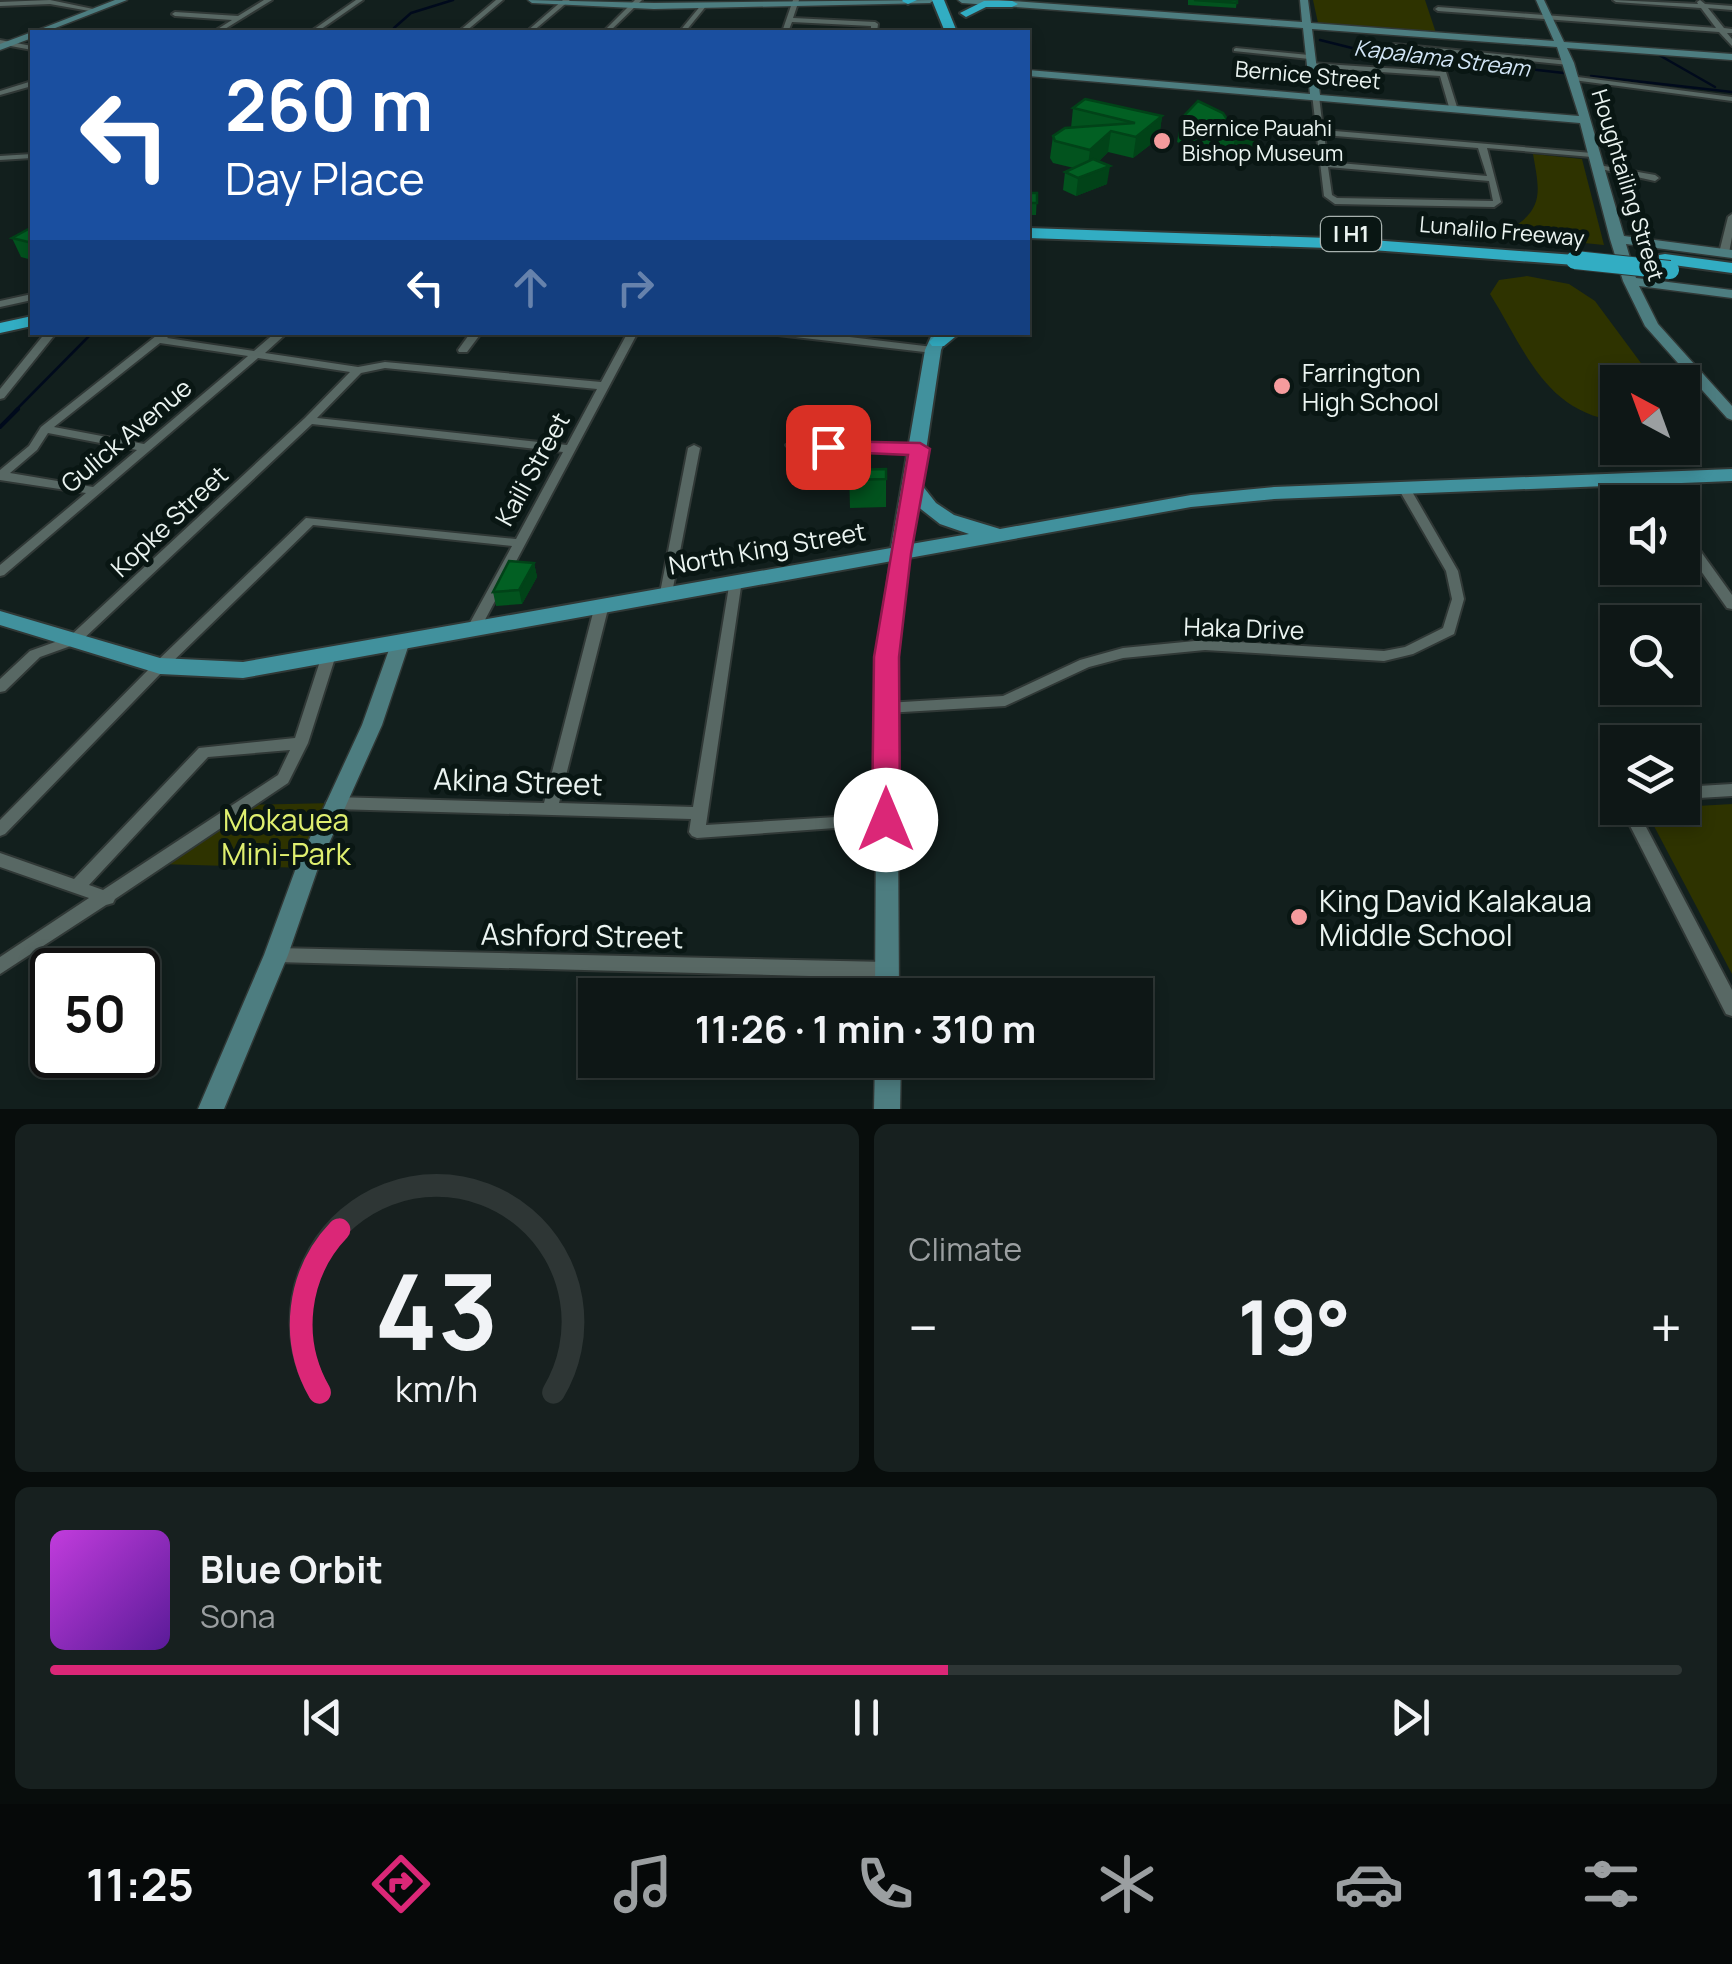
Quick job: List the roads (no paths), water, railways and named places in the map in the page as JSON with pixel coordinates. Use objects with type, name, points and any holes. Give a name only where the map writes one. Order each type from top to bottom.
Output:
[{"type":"highway","points":[[938,0],[950,30]]},
{"type":"highway","points":[[964,10],[984,4],[1012,4]]},
{"type":"highway","name":"Lunalilo Freeway","points":[[1030,221],[1385,236],[1668,265],[1732,278]]},
{"type":"highway","name":"Lunalilo Freeway","points":[[1030,233],[1573,255]]},
{"type":"highway","points":[[1030,246],[1358,244]]},
{"type":"highway","name":"Lunalilo Freeway","points":[[1668,265],[1729,258]]},
{"type":"highway","points":[[0,316],[30,311]]},
{"type":"highway","points":[[0,328],[30,321]]},
{"type":"main road","points":[[45,30],[122,0]]},
{"type":"main road","points":[[532,0],[704,5],[930,0]]},
{"type":"main road","points":[[1304,0],[1315,96]]},
{"type":"main road","name":"Houghtailing Street","points":[[1540,0],[1568,62],[1630,282],[1652,326],[1732,415]]},
{"type":"main road","points":[[1148,1],[1185,17]]},
{"type":"main road","points":[[1102,12],[1134,8],[1148,1]]},
{"type":"main road","points":[[1148,1],[1148,14]]},
{"type":"main road","points":[[1012,4],[1732,57]]},
{"type":"main road","points":[[3,44],[30,36]]},
{"type":"main road","name":"Bernice Street","points":[[1030,73],[1584,120]]},
{"type":"main road","points":[[1616,239],[1729,258]]},
{"type":"main road","points":[[1630,282],[1732,294]]},
{"type":"main road","points":[[886,978],[886,657],[938,338]]},
{"type":"main road","name":"North King Street","points":[[0,618],[160,666],[243,670],[328,658],[736,580],[1192,500],[1732,475]]},
{"type":"main road","points":[[913,487],[946,522],[1004,535]]},
{"type":"main road","points":[[211,1109],[334,802],[372,725],[400,644]]},
{"type":"main road","points":[[887,1109],[888,1078]]},
{"type":"street","points":[[219,30],[270,0]]},
{"type":"street","points":[[316,30],[360,0]]},
{"type":"street","points":[[463,30],[500,0]]},
{"type":"street","points":[[1616,0],[1732,8]]},
{"type":"street","points":[[531,30],[566,1]]},
{"type":"street","points":[[0,4],[50,2],[95,10]]},
{"type":"street","points":[[786,30],[796,2]]},
{"type":"street","points":[[608,30],[636,3]]},
{"type":"street","points":[[1701,3],[1732,44]]},
{"type":"street","points":[[684,30],[704,5]]},
{"type":"street","points":[[1438,10],[1732,31]]},
{"type":"street","points":[[175,14],[239,18]]},
{"type":"street","points":[[788,20],[875,28]]},
{"type":"street","points":[[3,44],[30,48]]},
{"type":"street","points":[[1394,46],[1568,62]]},
{"type":"street","points":[[1236,50],[1443,74],[1454,107]]},
{"type":"street","points":[[1573,78],[1732,99]]},
{"type":"street","points":[[0,93],[30,85]]},
{"type":"street","points":[[1315,96],[1328,196],[1342,202],[1491,205],[1498,199],[1489,180],[1482,146]]},
{"type":"street","points":[[1320,132],[1482,146],[1594,161],[1655,178]]},
{"type":"street","points":[[0,158],[30,156]]},
{"type":"street","points":[[1324,164],[1489,180]]},
{"type":"street","points":[[1729,258],[1732,217]]},
{"type":"street","points":[[0,304],[30,297]]},
{"type":"street","points":[[0,396],[50,335]]},
{"type":"street","name":"Gulick Avenue","points":[[0,572],[279,335]]},
{"type":"street","points":[[462,350],[474,335]]},
{"type":"street","name":"Kaili Street","points":[[472,630],[632,335]]},
{"type":"street","points":[[858,335],[938,338]]},
{"type":"street","points":[[0,476],[33,448],[44,429],[164,336],[255,355],[358,370],[385,365],[604,386]]},
{"type":"street","name":"Kopke Street","points":[[0,688],[35,654],[74,640],[358,370]]},
{"type":"street","points":[[309,420],[569,448]]},
{"type":"street","points":[[44,429],[146,448]]},
{"type":"street","points":[[792,445],[920,449]]},
{"type":"street","points":[[666,593],[694,448]]},
{"type":"street","points":[[0,476],[94,491]]},
{"type":"street","points":[[1643,477],[1648,485]]},
{"type":"street","name":"Haka Drive","points":[[886,708],[1004,702],[1085,663],[1163,648],[1205,646],[1384,656],[1408,650],[1449,631],[1458,599],[1452,572],[1404,488]]},
{"type":"street","points":[[0,830],[160,666],[310,522],[517,543]]},
{"type":"street","points":[[1700,560],[1732,606]]},
{"type":"street","points":[[736,580],[697,832],[886,820]]},
{"type":"street","points":[[550,810],[602,605]]},
{"type":"street","points":[[0,966],[283,779],[301,743],[328,658]]},
{"type":"street","points":[[77,887],[204,752],[301,743]]},
{"type":"street","points":[[1700,792],[1732,790]]},
{"type":"street","name":"Akina Street","points":[[334,802],[700,813]]},
{"type":"street","points":[[1638,825],[1732,1008]]},
{"type":"street","points":[[0,860],[106,898]]},
{"type":"street","name":"Ashford Street","points":[[276,954],[886,970]]},
{"type":"waterway","points":[[396,30],[394,28],[411,13],[453,0]]},
{"type":"waterway","name":"Kapalama Stream","points":[[1320,40],[1364,51],[1564,73]]},
{"type":"waterway","points":[[1659,55],[1715,87]]},
{"type":"waterway","name":"Kapalama Stream","points":[[1591,76],[1732,92]]},
{"type":"waterway","points":[[15,411],[90,335]]},
{"type":"waterway","points":[[0,427],[18,409]]},
{"type":"place","name":"Bernice Pauahi Bishop Museum","points":[[1162,141]]},
{"type":"place","name":"Farrington High School","points":[[1282,386]]},
{"type":"place","name":"King David Kalakaua Middle School","points":[[1299,917]]},
{"type":"park label","name":"Mokauea Mini-Park","points":[[286,836]]}]
